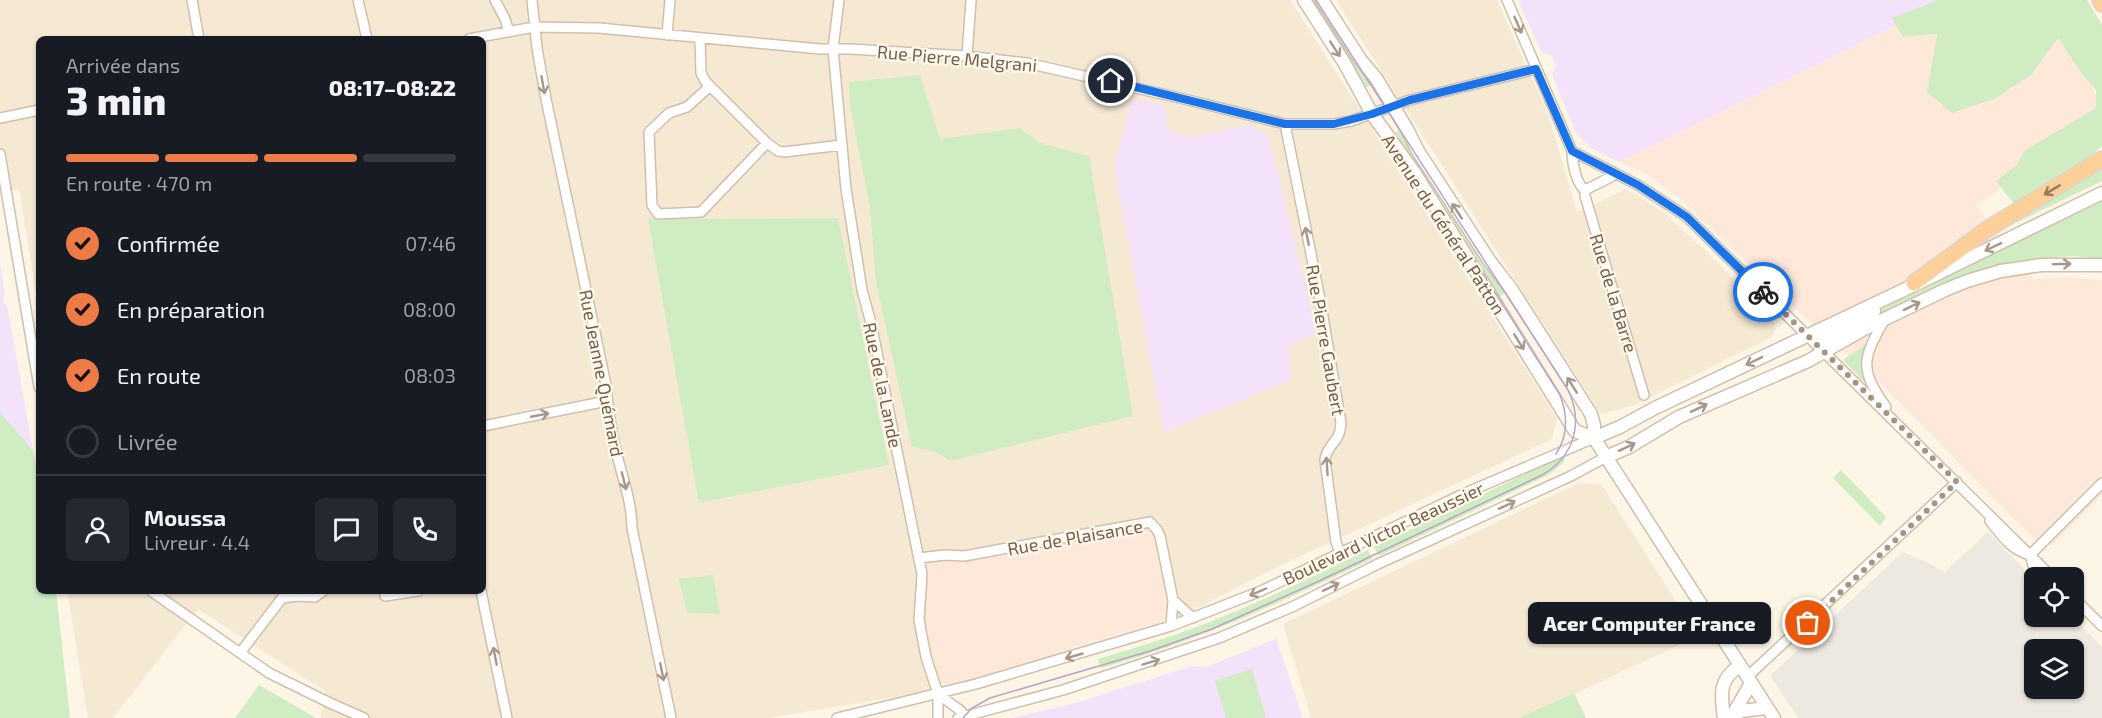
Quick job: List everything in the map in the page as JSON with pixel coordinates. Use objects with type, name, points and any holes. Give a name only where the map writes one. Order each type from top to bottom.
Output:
[{"type":"highway","points":[[1911,285],[1986,230],[2102,159]]},
{"type":"street","points":[[192,0],[198,36]]},
{"type":"street","points":[[358,0],[366,36]]},
{"type":"street","points":[[495,0],[509,32]]},
{"type":"street","name":"Rue Jeanne Quémard","points":[[532,0],[534,27],[546,99],[606,385],[607,401],[671,718]]},
{"type":"street","points":[[667,35],[670,0]]},
{"type":"street","name":"Rue de la Lande","points":[[839,0],[834,49],[850,222],[922,574],[919,620],[926,657],[938,694],[938,718]]},
{"type":"street","points":[[968,57],[971,0]]},
{"type":"street","name":"Avenue du Général Patton","points":[[1304,0],[1345,64],[1372,114],[1414,172],[1575,431],[1594,438]]},
{"type":"street","name":"Avenue du Général Patton","points":[[1322,0],[1360,59],[1376,78],[1418,152],[1489,260],[1512,290],[1590,414],[1594,425],[1594,438],[1771,713]]},
{"type":"street","name":"Rue de la Barre","points":[[1507,0],[1572,151],[1572,158],[1581,187],[1585,190],[1644,395]]},
{"type":"street","name":"Rue Pierre Melgrani","points":[[486,36],[534,27],[598,28],[700,39],[1027,63],[1285,124],[1334,124],[1372,114],[1410,100],[1536,69]]},
{"type":"street","points":[[700,39],[701,73],[709,87],[778,151],[842,145]]},
{"type":"street","points":[[709,87],[687,107],[669,113],[649,132],[652,205],[658,214],[701,212],[768,143]]},
{"type":"street","points":[[0,117],[36,111]]},
{"type":"street","name":"Rue Pierre Gaubert","points":[[1285,124],[1320,299],[1341,423],[1338,438],[1327,453],[1325,460],[1333,524],[1340,553]]},
{"type":"street","points":[[1572,151],[1616,172],[1687,217],[2044,567]]},
{"type":"street","points":[[0,154],[34,326],[36,350]]},
{"type":"street","points":[[1585,190],[1611,177],[1616,172]]},
{"type":"street","name":"Boulevard Victor Beaussier","points":[[837,718],[938,694],[1087,653],[1171,626],[1261,591],[1463,494],[1611,432],[1655,408],[2102,193]]},
{"type":"street","name":"Boulevard Victor Beaussier","points":[[967,717],[1063,690],[1219,638],[1294,606],[1378,564],[1571,476],[1629,447],[1680,417],[1808,361],[1885,319],[1945,290],[2001,271],[2041,265],[2102,265]]},
{"type":"street","name":"Boulevard Victor Beaussier","points":[[1823,352],[1819,344],[1822,340],[1888,303],[1911,285]]},
{"type":"street","points":[[1885,319],[1868,352],[1868,373],[1870,385],[1898,424]]},
{"type":"street","points":[[486,425],[607,401]]},
{"type":"street","points":[[1731,718],[1749,680],[1957,482]]},
{"type":"street","points":[[2030,555],[2102,483]]},
{"type":"street","name":"Rue de Plaisance","points":[[919,558],[945,555],[964,556],[1150,522],[1160,536],[1173,600],[1171,626]]},
{"type":"street","points":[[2030,555],[2033,567]]},
{"type":"street","points":[[155,594],[268,673],[364,718]]},
{"type":"street","points":[[240,653],[282,598],[315,597],[319,594]]},
{"type":"street","points":[[385,596],[398,594]]},
{"type":"street","points":[[482,594],[507,718]]},
{"type":"street","points":[[1173,600],[1193,618]]},
{"type":"street","points":[[2084,608],[2102,626]]},
{"type":"street","points":[[2084,616],[2102,633]]},
{"type":"street","points":[[1724,718],[1722,686],[1726,678],[1739,666]]},
{"type":"street","points":[[938,694],[967,717]]},
{"type":"street","points":[[1721,696],[1729,703],[1738,703]]},
{"type":"street","points":[[1731,718],[1741,711],[1771,713]]},
{"type":"shaded area","points":[[0,0],[1290,0],[1557,418],[1552,439],[1269,571],[1184,615],[927,628],[944,689],[768,718],[320,718],[325,691],[198,609],[113,718],[88,718],[67,594],[486,594],[486,36],[36,36],[36,294],[19,189],[0,192]]},
{"type":"shaded area","points":[[1336,0],[1497,0],[1549,117],[1577,212],[1626,189],[1663,212],[1706,251],[1772,318],[1776,326],[1772,337],[1635,405],[1601,414]]},
{"type":"shaded area","points":[[1518,0],[1948,0],[1619,162],[1591,148],[1576,133],[1552,75],[1556,65],[1552,56],[1542,53]]},
{"type":"shaded area","points":[[1948,0],[2074,37],[2098,103],[2096,114],[2067,141],[1976,206],[2033,279],[2066,277],[2102,280],[2102,495],[2052,545],[2033,538],[1881,384],[1797,310],[1683,201],[1645,173],[1619,162]]},
{"type":"shaded area","points":[[1132,99],[1164,104],[1168,130],[1186,138],[1250,125],[1269,137],[1316,333],[1289,345],[1290,380],[1164,432],[1114,168]]},
{"type":"shaded area","points":[[0,261],[5,295],[3,296],[4,304],[7,304],[33,451],[0,415]]},
{"type":"shaded area","points":[[1579,483],[1602,485],[1698,636],[1524,718],[1311,718],[1283,624]]},
{"type":"shaded area","points":[[1159,516],[1184,615],[944,689],[927,628],[924,565]]},
{"type":"shaded area","points":[[1988,532],[2024,569],[2024,627],[2082,627],[2102,647],[2102,718],[1798,718],[1770,676],[1903,552],[1945,572]]},
{"type":"shaded area","points":[[1276,639],[1303,718],[1012,718],[1072,704],[1192,666],[1206,667]]},
{"type":"green space","points":[[1307,0],[1319,0],[1372,84],[1364,89]]},
{"type":"green space","points":[[1938,0],[2087,0],[2102,25],[2102,146],[2090,157],[2014,204],[1996,181],[2017,165],[2024,151],[2096,108],[2096,90],[2058,38],[2031,75],[1994,99],[1952,113],[1927,92],[1937,34],[1903,37],[1892,18]]},
{"type":"green space","points":[[920,75],[940,139],[1020,128],[1040,143],[1089,156],[1133,416],[950,461],[937,452],[912,447],[876,282],[870,208],[850,106],[849,82]]},
{"type":"green space","points":[[1401,129],[1508,291],[1495,299],[1393,134]]},
{"type":"green space","points":[[2102,166],[2102,181],[1993,234]]},
{"type":"green space","points":[[2102,200],[2102,259],[2072,256],[2032,260],[1905,304],[1871,319],[1870,316],[1912,291],[1913,293],[2001,246]]},
{"type":"green space","points":[[838,218],[889,465],[699,503],[648,219]]},
{"type":"green space","points":[[1865,345],[1862,360],[1865,380],[1863,381],[1843,360]]},
{"type":"green space","points":[[0,412],[33,451],[36,466],[36,594],[56,594],[70,718],[0,718]]},
{"type":"green space","points":[[1564,457],[1565,461],[1550,474],[1379,556],[1374,547]]},
{"type":"green space","points":[[1841,470],[1886,517],[1880,526],[1833,478]]},
{"type":"green space","points":[[1368,550],[1372,559],[1272,605],[1172,646],[1101,668],[1098,659],[1173,636],[1217,619],[1274,595]]},
{"type":"green space","points":[[713,575],[720,614],[687,613],[679,579]]},
{"type":"green space","points":[[1252,669],[1266,718],[1226,718],[1215,681]]},
{"type":"green space","points":[[259,685],[316,718],[235,718]]},
{"type":"green space","points":[[1574,693],[1586,718],[1519,718]]},
{"type":"tram line","points":[[963,718],[972,708],[990,698],[1150,651],[1212,629],[1317,582],[1542,475],[1553,468],[1569,449],[1575,427],[1575,415],[1568,390],[1316,0]]},
{"type":"tram line","points":[[1473,258],[1560,395],[1566,426],[1563,440],[1556,454]]},
{"type":"way so far","points":[[1763,292],[1957,482],[1808,623]]},
{"type":"place","name":"Acer Computer France","points":[[1808,623]]},
{"type":"route","points":[[1111,81],[1285,124],[1334,124],[1351,121],[1410,100],[1536,69],[1572,151],[1638,185],[1687,217],[1763,292]]}]
